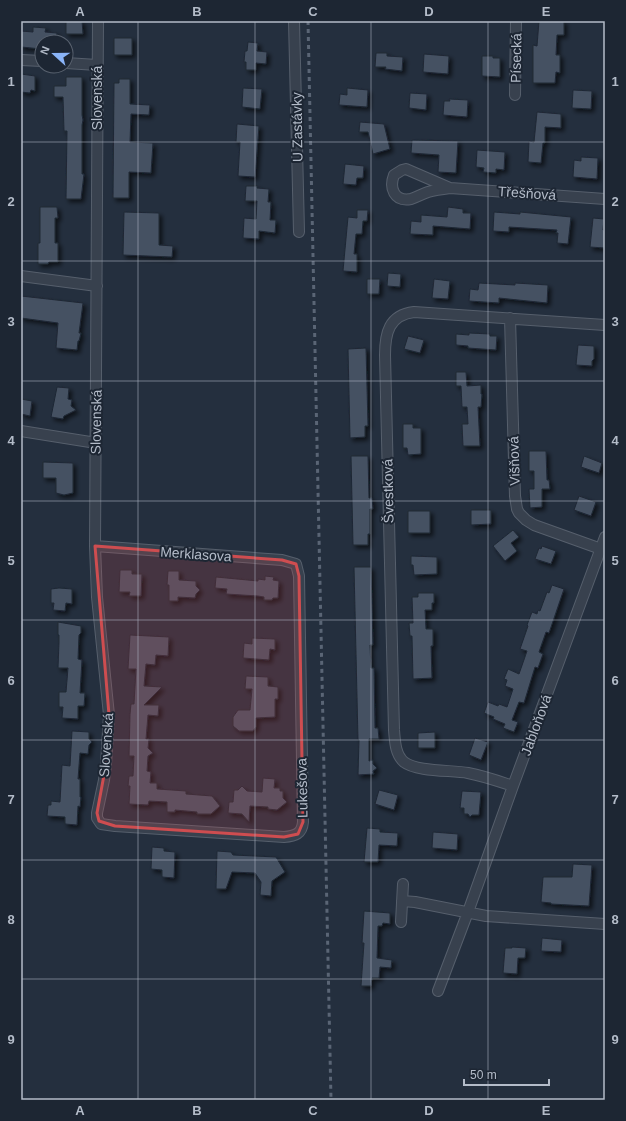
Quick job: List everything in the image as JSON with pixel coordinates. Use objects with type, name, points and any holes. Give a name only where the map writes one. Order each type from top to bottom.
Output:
[{"type":"street","name":"Slovenská","points":[[98,21],[95,546],[97,597],[109,715],[106,764],[97,813],[99,821]]},
{"type":"street","name":"U Zastávky","points":[[294,21],[299,232]]},
{"type":"street","name":"Písecká","points":[[515,95],[516,21]]},
{"type":"street","points":[[21,60],[34,61]]},
{"type":"street","points":[[74,64],[97,65]]},
{"type":"street","name":"Třešňová","points":[[450,188],[406,169],[394,175],[391,186],[393,191],[400,198],[409,199],[429,192],[450,188],[605,199]]},
{"type":"street","points":[[21,276],[97,286]]},
{"type":"street","name":"Švestková","points":[[513,786],[492,778],[468,773],[416,767],[404,762],[396,749],[394,730],[385,355],[386,339],[390,326],[396,318],[408,312],[605,325]]},
{"type":"street","name":"Višňová","points":[[510,318],[515,496],[517,509],[522,517],[534,525],[600,549]]},
{"type":"street","points":[[21,431],[96,442]]},
{"type":"street","name":"Jabloňová","points":[[438,991],[605,537]]},
{"type":"street","name":"Merklasova","points":[[95,546],[282,560],[296,564]]},
{"type":"street","name":"Lukešova","points":[[99,821],[101,824],[115,826],[284,837],[298,834],[303,822],[299,576],[296,564]]},
{"type":"street","points":[[401,922],[403,884]]},
{"type":"street","points":[[402,901],[415,902],[486,916],[605,924]]},
{"type":"highlighted area","points":[[95,546],[282,560],[296,564],[299,576],[303,822],[298,834],[284,837],[115,826],[99,821],[97,813],[106,764],[109,715]]},
{"type":"building","points":[[66,21],[82,21],[83,34],[66,34]]},
{"type":"building","points":[[539,21],[564,21],[564,35],[557,35],[556,55],[560,55],[560,73],[556,72],[555,83],[533,83],[533,45],[537,46]]},
{"type":"building","points":[[33,27],[46,28],[45,32],[57,33],[34,34],[34,48],[21,47],[21,31],[33,32]]},
{"type":"building","points":[[114,38],[132,38],[132,55],[114,55]]},
{"type":"building","points":[[248,42],[258,43],[257,51],[267,52],[266,64],[256,63],[256,70],[246,70],[246,62],[244,62]]},
{"type":"building","points":[[376,53],[387,53],[387,56],[403,57],[402,71],[385,69],[386,67],[375,67]]},
{"type":"building","points":[[424,54],[449,56],[448,74],[423,72]]},
{"type":"building","points":[[482,56],[493,56],[493,58],[500,58],[500,77],[482,76]]},
{"type":"building","points":[[21,74],[35,76],[35,91],[31,90],[30,93],[21,92]]},
{"type":"building","points":[[66,77],[82,77],[82,174],[84,174],[81,199],[66,199],[67,131],[64,131],[63,97],[54,97],[54,86],[66,86]]},
{"type":"building","points":[[119,79],[130,79],[130,104],[150,105],[149,115],[131,114],[130,142],[153,143],[151,173],[129,172],[129,198],[113,198],[114,83],[119,83]]},
{"type":"building","points":[[243,88],[262,89],[260,109],[242,107]]},
{"type":"building","points":[[347,88],[368,90],[367,107],[339,105],[340,94],[347,95]]},
{"type":"building","points":[[573,90],[592,91],[591,109],[572,108]]},
{"type":"building","points":[[410,93],[427,94],[426,110],[409,108]]},
{"type":"building","points":[[449,99],[468,100],[467,117],[443,115],[444,101],[450,101]]},
{"type":"building","points":[[537,112],[561,114],[561,128],[545,127],[545,143],[543,143],[541,163],[528,162],[529,141],[534,142]]},
{"type":"building","points":[[360,122],[384,124],[390,149],[373,154],[368,132],[359,132]]},
{"type":"building","points":[[237,124],[259,126],[255,177],[238,176],[240,142],[236,142]]},
{"type":"building","points":[[412,140],[458,141],[456,173],[438,172],[439,155],[411,153]]},
{"type":"building","points":[[477,150],[505,152],[504,170],[496,169],[496,173],[483,172],[484,168],[476,167]]},
{"type":"building","points":[[581,157],[598,158],[597,179],[573,177],[574,160],[581,161]]},
{"type":"building","points":[[345,164],[364,166],[363,178],[357,178],[356,185],[343,184]]},
{"type":"building","points":[[246,186],[258,186],[257,188],[269,189],[268,202],[271,202],[270,220],[276,220],[275,233],[259,231],[259,239],[243,238],[244,218],[256,219],[257,201],[245,201]]},
{"type":"building","points":[[40,207],[57,207],[58,218],[55,218],[55,243],[58,243],[58,262],[38,264],[38,243],[40,243]]},
{"type":"building","points":[[448,207],[463,209],[463,213],[471,213],[470,229],[433,226],[433,235],[410,234],[411,221],[421,222],[421,215],[447,217]]},
{"type":"building","points":[[357,210],[368,210],[367,221],[363,221],[362,234],[356,234],[354,254],[357,254],[357,272],[343,271],[348,217],[357,218]]},
{"type":"building","points":[[124,212],[159,213],[159,245],[173,246],[172,257],[123,255]]},
{"type":"building","points":[[494,212],[520,214],[520,212],[571,217],[568,244],[557,243],[557,230],[509,227],[509,232],[493,231]]},
{"type":"building","points":[[593,218],[604,219],[603,230],[605,230],[605,248],[590,247]]},
{"type":"building","points":[[388,273],[401,274],[400,287],[387,286]]},
{"type":"building","points":[[367,279],[380,279],[379,294],[367,294]]},
{"type":"building","points":[[434,279],[450,281],[448,299],[432,298]]},
{"type":"building","points":[[479,283],[548,285],[547,303],[499,298],[499,303],[469,301],[470,289],[478,290]]},
{"type":"building","points":[[21,296],[83,303],[79,333],[81,333],[77,350],[56,348],[58,323],[21,318]]},
{"type":"building","points":[[469,333],[490,334],[490,336],[497,336],[496,350],[468,348],[468,346],[456,345],[456,334],[469,335]]},
{"type":"building","points":[[408,336],[424,340],[420,353],[404,349]]},
{"type":"building","points":[[578,345],[594,346],[594,359],[592,361],[592,366],[576,365]]},
{"type":"building","points":[[366,348],[368,426],[365,426],[365,437],[350,438],[348,349]]},
{"type":"building","points":[[456,372],[466,372],[467,386],[481,385],[481,407],[478,407],[480,446],[463,446],[462,424],[468,424],[467,407],[462,407],[461,386],[456,386]]},
{"type":"building","points":[[57,387],[69,388],[68,399],[72,400],[71,406],[76,410],[64,416],[63,419],[51,417]]},
{"type":"building","points":[[21,399],[32,401],[30,416],[21,414]]},
{"type":"building","points":[[403,424],[413,424],[413,428],[421,428],[421,454],[408,455],[407,448],[403,448]]},
{"type":"building","points":[[529,451],[546,451],[547,480],[549,480],[550,489],[542,489],[542,507],[530,508],[529,489],[534,489],[534,471],[529,471]]},
{"type":"building","points":[[351,456],[368,456],[369,498],[372,498],[373,509],[370,509],[370,534],[368,534],[368,545],[353,545]]},
{"type":"building","points":[[584,456],[602,463],[599,473],[581,467]]},
{"type":"building","points":[[43,462],[73,463],[73,493],[64,495],[56,493],[56,478],[43,478]]},
{"type":"building","points":[[579,496],[596,502],[591,516],[574,510]]},
{"type":"building","points":[[471,510],[491,510],[491,524],[471,525]]},
{"type":"building","points":[[408,511],[430,511],[430,533],[408,533]]},
{"type":"building","points":[[513,530],[519,537],[511,543],[517,551],[505,561],[493,546]]},
{"type":"building","points":[[542,546],[556,551],[551,564],[535,559],[539,548],[541,549]]},
{"type":"building","points":[[411,556],[437,557],[437,574],[414,575],[413,565],[411,565]]},
{"type":"building","points":[[354,567],[371,567],[373,645],[370,645],[371,668],[374,668],[375,728],[378,728],[379,739],[369,739],[369,761],[373,760],[373,764],[377,768],[373,771],[374,774],[358,775],[359,740]]},
{"type":"building","points":[[120,570],[132,570],[132,574],[142,574],[141,596],[129,596],[130,592],[119,592]]},
{"type":"building","points":[[168,571],[179,571],[179,580],[196,581],[196,586],[200,590],[196,594],[195,598],[178,597],[178,601],[169,601],[169,585],[167,585]]},
{"type":"building","points":[[265,576],[274,577],[273,580],[279,581],[278,598],[264,600],[264,597],[258,596],[226,594],[227,589],[215,588],[216,577],[258,581],[258,579],[265,580]]},
{"type":"building","points":[[552,585],[564,589],[549,633],[546,632],[539,652],[543,654],[538,668],[535,667],[524,703],[519,702],[512,720],[518,722],[514,732],[503,728],[505,724],[484,713],[488,702],[498,706],[499,704],[507,707],[513,689],[505,686],[507,680],[504,679],[508,669],[519,674],[527,651],[520,649],[528,626],[527,625],[532,612],[537,614],[538,610],[540,611],[547,592],[549,593]]},
{"type":"building","points":[[51,589],[72,589],[72,604],[66,603],[65,611],[53,610],[54,603],[51,603]]},
{"type":"building","points":[[418,593],[434,593],[432,610],[425,610],[426,629],[433,629],[433,646],[431,646],[432,678],[413,679],[412,636],[410,636],[409,623],[413,623],[412,597],[418,597]]},
{"type":"building","points":[[58,622],[81,626],[78,659],[82,660],[80,693],[85,693],[84,706],[78,706],[78,719],[62,718],[63,707],[59,707],[59,692],[66,692],[68,668],[58,668]]},
{"type":"building","points":[[130,635],[169,637],[168,656],[156,655],[155,665],[146,664],[144,686],[162,687],[144,705],[159,705],[158,716],[148,715],[146,739],[149,739],[148,748],[153,753],[148,756],[147,771],[151,772],[150,783],[157,783],[157,789],[186,791],[186,794],[212,796],[220,806],[211,814],[197,814],[197,812],[175,810],[175,812],[167,812],[167,802],[149,801],[148,805],[129,804],[129,776],[133,776],[134,756],[129,756],[130,714],[131,704],[134,704],[136,669],[128,669]]},
{"type":"building","points":[[252,638],[275,639],[275,650],[270,649],[269,660],[243,658],[244,643],[252,644]]},
{"type":"building","points":[[246,676],[268,677],[268,686],[278,687],[278,699],[275,699],[275,717],[256,718],[256,727],[253,731],[239,731],[233,726],[233,717],[238,710],[250,710],[252,689],[245,689]]},
{"type":"building","points":[[72,731],[89,732],[89,739],[92,742],[89,745],[88,754],[80,753],[78,779],[80,779],[81,797],[80,807],[78,806],[77,825],[65,824],[65,817],[47,816],[48,805],[51,805],[51,801],[60,802],[62,765],[70,766]]},
{"type":"building","points":[[435,732],[435,748],[418,748],[418,733]]},
{"type":"building","points":[[475,738],[488,742],[481,760],[469,755]]},
{"type":"building","points":[[263,778],[275,779],[274,788],[280,788],[280,791],[283,791],[283,798],[287,802],[277,810],[268,809],[268,807],[250,806],[249,822],[242,814],[228,813],[229,802],[233,802],[234,790],[238,790],[242,786],[247,791],[262,792]]},
{"type":"building","points":[[379,790],[398,795],[394,810],[375,804]]},
{"type":"building","points":[[462,791],[481,792],[479,815],[472,815],[470,817],[468,814],[464,814],[464,808],[460,808]]},
{"type":"building","points":[[367,828],[380,829],[380,832],[398,833],[397,846],[379,845],[378,862],[364,862]]},
{"type":"building","points":[[433,832],[458,834],[457,850],[432,848]]},
{"type":"building","points":[[152,847],[164,848],[164,851],[175,852],[174,878],[162,877],[162,870],[151,869]]},
{"type":"building","points":[[217,851],[231,852],[233,855],[276,857],[285,872],[272,881],[271,896],[260,895],[261,882],[255,873],[232,872],[226,889],[216,889]]},
{"type":"building","points":[[573,864],[592,865],[589,906],[541,902],[543,877],[572,877]]},
{"type":"building","points":[[364,911],[390,913],[390,924],[383,923],[382,926],[378,926],[377,958],[392,960],[391,968],[380,967],[379,978],[372,978],[371,986],[361,986],[364,943],[362,943]]},
{"type":"building","points":[[542,938],[562,940],[561,952],[541,951]]},
{"type":"building","points":[[505,948],[526,948],[525,958],[518,958],[517,974],[503,973]]},
{"type":"railway","points":[[308,21],[331,1100]]}]
